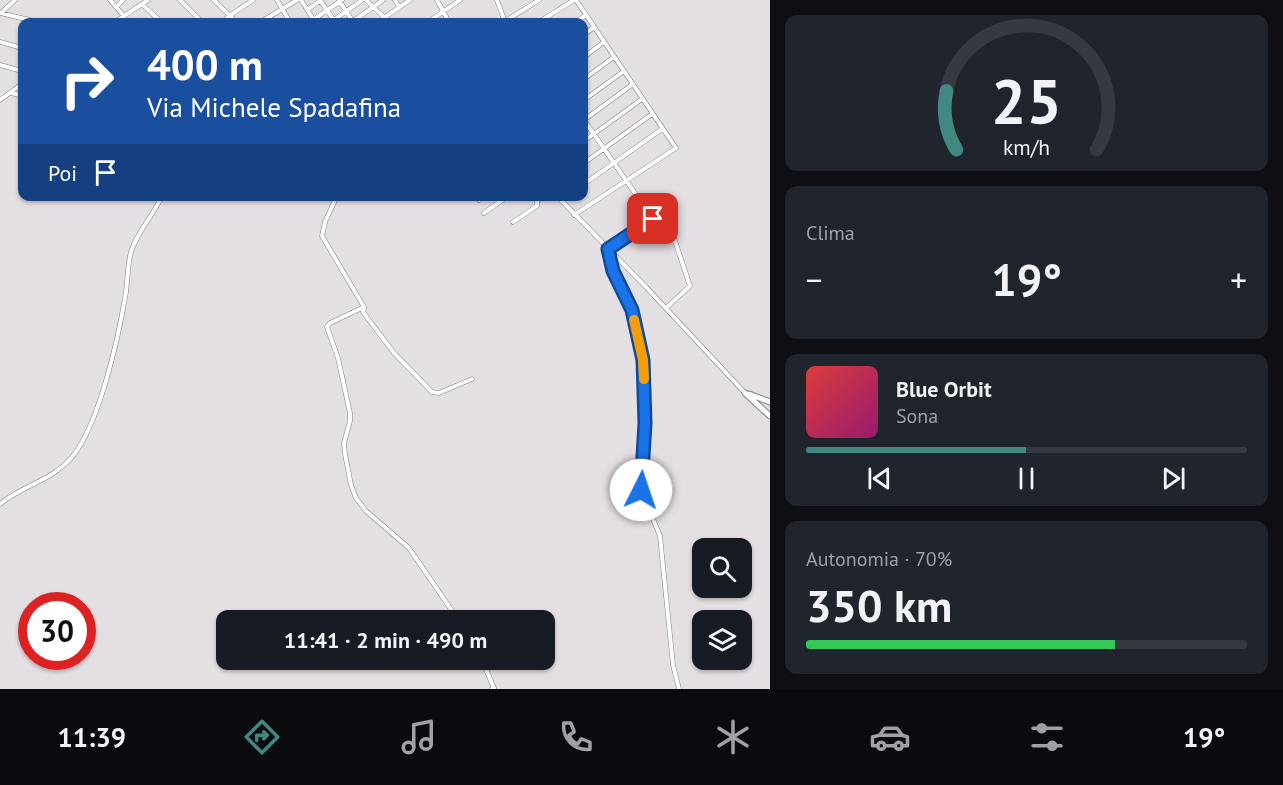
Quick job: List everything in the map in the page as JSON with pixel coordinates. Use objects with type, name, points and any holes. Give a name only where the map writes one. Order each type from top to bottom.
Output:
[{"type":"main road","points":[[745,393],[770,402]]},
{"type":"main road","points":[[745,393],[770,416]]},
{"type":"street","points":[[1,13],[15,0]]},
{"type":"street","points":[[110,0],[124,16]]},
{"type":"street","points":[[116,7],[123,0]]},
{"type":"street","points":[[121,18],[148,0]]},
{"type":"street","points":[[180,0],[198,18]]},
{"type":"street","points":[[215,2],[222,0]]},
{"type":"street","points":[[215,2],[230,16],[253,0]]},
{"type":"street","points":[[278,0],[288,18]]},
{"type":"street","points":[[267,18],[299,0],[311,18]]},
{"type":"street","points":[[307,10],[321,0],[331,18]]},
{"type":"street","points":[[318,18],[340,0],[350,18]]},
{"type":"street","points":[[338,18],[364,0],[382,18]]},
{"type":"street","points":[[358,18],[383,0]]},
{"type":"street","points":[[394,0],[399,7]]},
{"type":"street","points":[[384,18],[410,0]]},
{"type":"street","points":[[437,0],[447,18]]},
{"type":"street","points":[[434,18],[460,0]]},
{"type":"street","points":[[497,0],[503,18]]},
{"type":"street","points":[[510,18],[539,0]]},
{"type":"street","points":[[545,18],[575,0],[676,148],[574,214]]},
{"type":"street","points":[[142,3],[157,18]]},
{"type":"street","points":[[1,13],[22,18]]},
{"type":"street","points":[[582,18],[586,15]]},
{"type":"street","points":[[588,32],[594,27]]},
{"type":"street","points":[[0,42],[18,47]]},
{"type":"street","points":[[588,54],[604,42]]},
{"type":"street","points":[[588,76],[614,57]]},
{"type":"street","points":[[0,65],[18,70]]},
{"type":"street","points":[[588,97],[624,71]]},
{"type":"street","points":[[588,117],[633,84]]},
{"type":"street","points":[[0,100],[3,95],[18,87]]},
{"type":"street","points":[[11,92],[18,95]]},
{"type":"street","points":[[588,138],[642,99]]},
{"type":"street","points":[[588,160],[652,114]]},
{"type":"street","points":[[588,126],[653,219],[662,221],[670,227],[690,286],[666,308]]},
{"type":"street","points":[[588,181],[662,129]]},
{"type":"street","points":[[0,504],[17,493],[48,479],[73,456],[82,443],[105,382],[120,330],[130,254],[137,237],[159,201]]},
{"type":"street","points":[[334,201],[322,236],[364,307],[363,312],[394,353],[432,392],[440,393],[472,379]]},
{"type":"street","points":[[484,213],[501,201]]},
{"type":"street","points":[[513,222],[537,206],[536,201]]},
{"type":"street","points":[[563,201],[745,393]]},
{"type":"street","points":[[608,249],[653,219]]},
{"type":"street","points":[[608,249],[613,271],[632,310],[643,360],[645,423],[641,490],[660,537],[673,665],[679,689]]},
{"type":"street","points":[[364,307],[330,323],[327,327],[338,358],[350,413],[344,443],[351,485],[366,511],[409,548],[452,610]]},
{"type":"street","points":[[487,670],[494,682],[492,689]]},
{"type":"slow traffic","points":[[634,320],[643,360],[644,379]]},
{"type":"route","points":[[641,490],[645,423],[643,360],[632,310],[613,271],[608,249],[653,219]]}]
